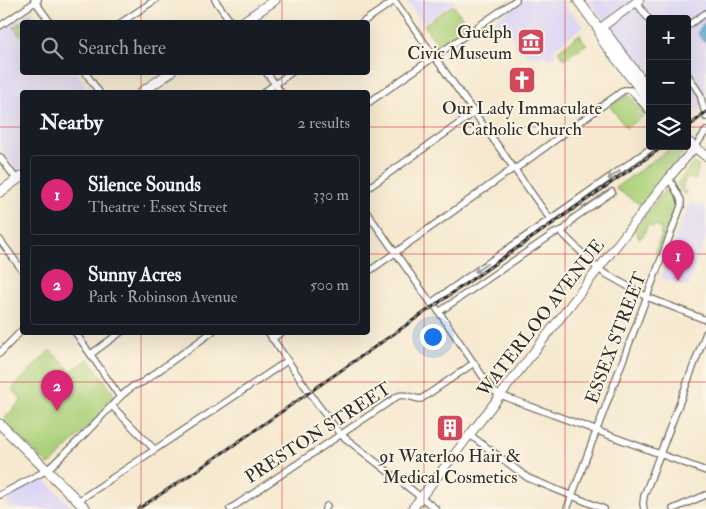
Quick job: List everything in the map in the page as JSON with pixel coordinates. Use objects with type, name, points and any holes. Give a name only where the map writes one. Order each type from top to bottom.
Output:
[{"type":"main road","points":[[246,20],[275,0]]},
{"type":"main road","points":[[578,0],[598,28],[602,40],[646,97]]},
{"type":"main road","points":[[598,28],[606,33],[646,86]]},
{"type":"main road","points":[[145,90],[167,75]]},
{"type":"main road","points":[[691,144],[706,156]]},
{"type":"main road","points":[[0,192],[20,178]]},
{"type":"main road","points":[[0,424],[86,509]]},
{"type":"street","points":[[125,20],[155,0]]},
{"type":"street","points":[[214,0],[229,20]]},
{"type":"street","points":[[366,20],[394,0],[550,219]]},
{"type":"street","points":[[370,102],[516,0]]},
{"type":"street","points":[[0,26],[36,1],[49,20]]},
{"type":"street","points":[[598,28],[638,1],[646,15]]},
{"type":"street","points":[[691,23],[706,13]]},
{"type":"street","points":[[87,75],[98,90]]},
{"type":"street","points":[[268,75],[279,90]]},
{"type":"street","points":[[267,90],[288,75]]},
{"type":"street","points":[[691,80],[700,94],[706,117]]},
{"type":"street","points":[[370,271],[624,90],[631,90],[646,107]]},
{"type":"street","points":[[370,187],[474,113]]},
{"type":"street","points":[[695,147],[706,131]]},
{"type":"street","name":"WATERLOO AVENUE","points":[[412,509],[695,147]]},
{"type":"street","points":[[431,303],[648,150]]},
{"type":"street","points":[[0,157],[20,178]]},
{"type":"street","name":"ESSEX STREET","points":[[567,509],[681,206],[681,200],[669,178]]},
{"type":"street","points":[[439,312],[560,231],[574,218],[612,192]]},
{"type":"street","points":[[370,217],[474,363],[494,390],[500,395],[706,471]]},
{"type":"street","points":[[560,231],[598,269],[647,297],[706,320]]},
{"type":"street","points":[[0,240],[20,267]]},
{"type":"street","points":[[0,353],[20,332]]},
{"type":"street","points":[[644,509],[644,496],[706,333]]},
{"type":"street","points":[[76,335],[120,397]]},
{"type":"street","points":[[91,354],[117,335]]},
{"type":"street","points":[[0,496],[46,470],[133,386],[143,382],[208,335]]},
{"type":"street","points":[[270,335],[340,434],[436,509]]},
{"type":"street","points":[[272,339],[278,335]]},
{"type":"street","points":[[78,501],[287,361]]},
{"type":"street","name":"PRESTON STREET","points":[[230,509],[398,396],[407,395],[417,399],[424,397],[474,363]]},
{"type":"street","points":[[112,406],[154,449]]},
{"type":"street","points":[[470,435],[528,478],[604,509]]},
{"type":"street","points":[[673,509],[706,495]]},
{"type":"shaded area","points":[[406,0],[457,0],[423,24]]},
{"type":"shaded area","points":[[524,0],[563,0],[567,9],[584,26],[555,48],[554,52],[556,55],[550,59],[545,56],[527,56],[523,50],[520,52],[513,42],[515,40],[494,21]]},
{"type":"shaded area","points":[[589,0],[706,0],[706,104],[691,116],[691,15],[646,15],[646,78]]},
{"type":"shaded area","points":[[32,10],[40,20],[20,20],[20,75],[77,75],[89,90],[20,90],[20,169],[17,171],[0,146],[0,32]]},
{"type":"shaded area","points":[[690,201],[706,207],[706,238],[688,287],[661,277]]},
{"type":"shaded area","points":[[44,479],[74,509],[11,509],[6,497]]},
{"type":"green space","points":[[453,5],[469,27],[439,47],[424,25]]},
{"type":"green space","points":[[30,15],[34,20],[23,20]]},
{"type":"green space","points":[[20,22],[20,36],[14,27]]},
{"type":"green space","points":[[580,34],[582,40],[587,44],[564,59],[558,51]]},
{"type":"green space","points":[[627,95],[630,96],[645,115],[626,128],[610,106]]},
{"type":"green space","points":[[668,150],[683,150],[683,153],[641,205],[615,188]]},
{"type":"green space","points":[[693,163],[699,166],[695,180],[686,177],[682,190],[686,191],[685,196],[677,184]]},
{"type":"green space","points":[[669,188],[678,199],[678,203],[658,253],[655,251],[662,235],[660,228],[648,224],[643,236],[639,238],[634,229],[644,219],[666,189]]},
{"type":"green space","points":[[50,350],[71,371],[89,359],[115,397],[48,465],[3,420],[22,400],[12,389]]},
{"type":"water","points":[[706,21],[706,41],[702,40],[698,33]]},
{"type":"water","points":[[55,379],[59,379],[63,385],[59,391],[55,391],[51,387],[51,383]]},
{"type":"railway","points":[[691,125],[706,112]]},
{"type":"railway","points":[[138,509],[202,467],[658,150]]},
{"type":"place","name":"Guelph Civic Museum","points":[[531,42]]},
{"type":"place","name":"Our Lady Immaculate Catholic Church","points":[[522,80]]},
{"type":"place","name":"Silence Sounds","points":[[678,281]]},
{"type":"place","name":"Sunny Acres","points":[[57,411]]},
{"type":"place","name":"91 Waterloo Hair & Medical Cosmetics","points":[[450,428]]}]
